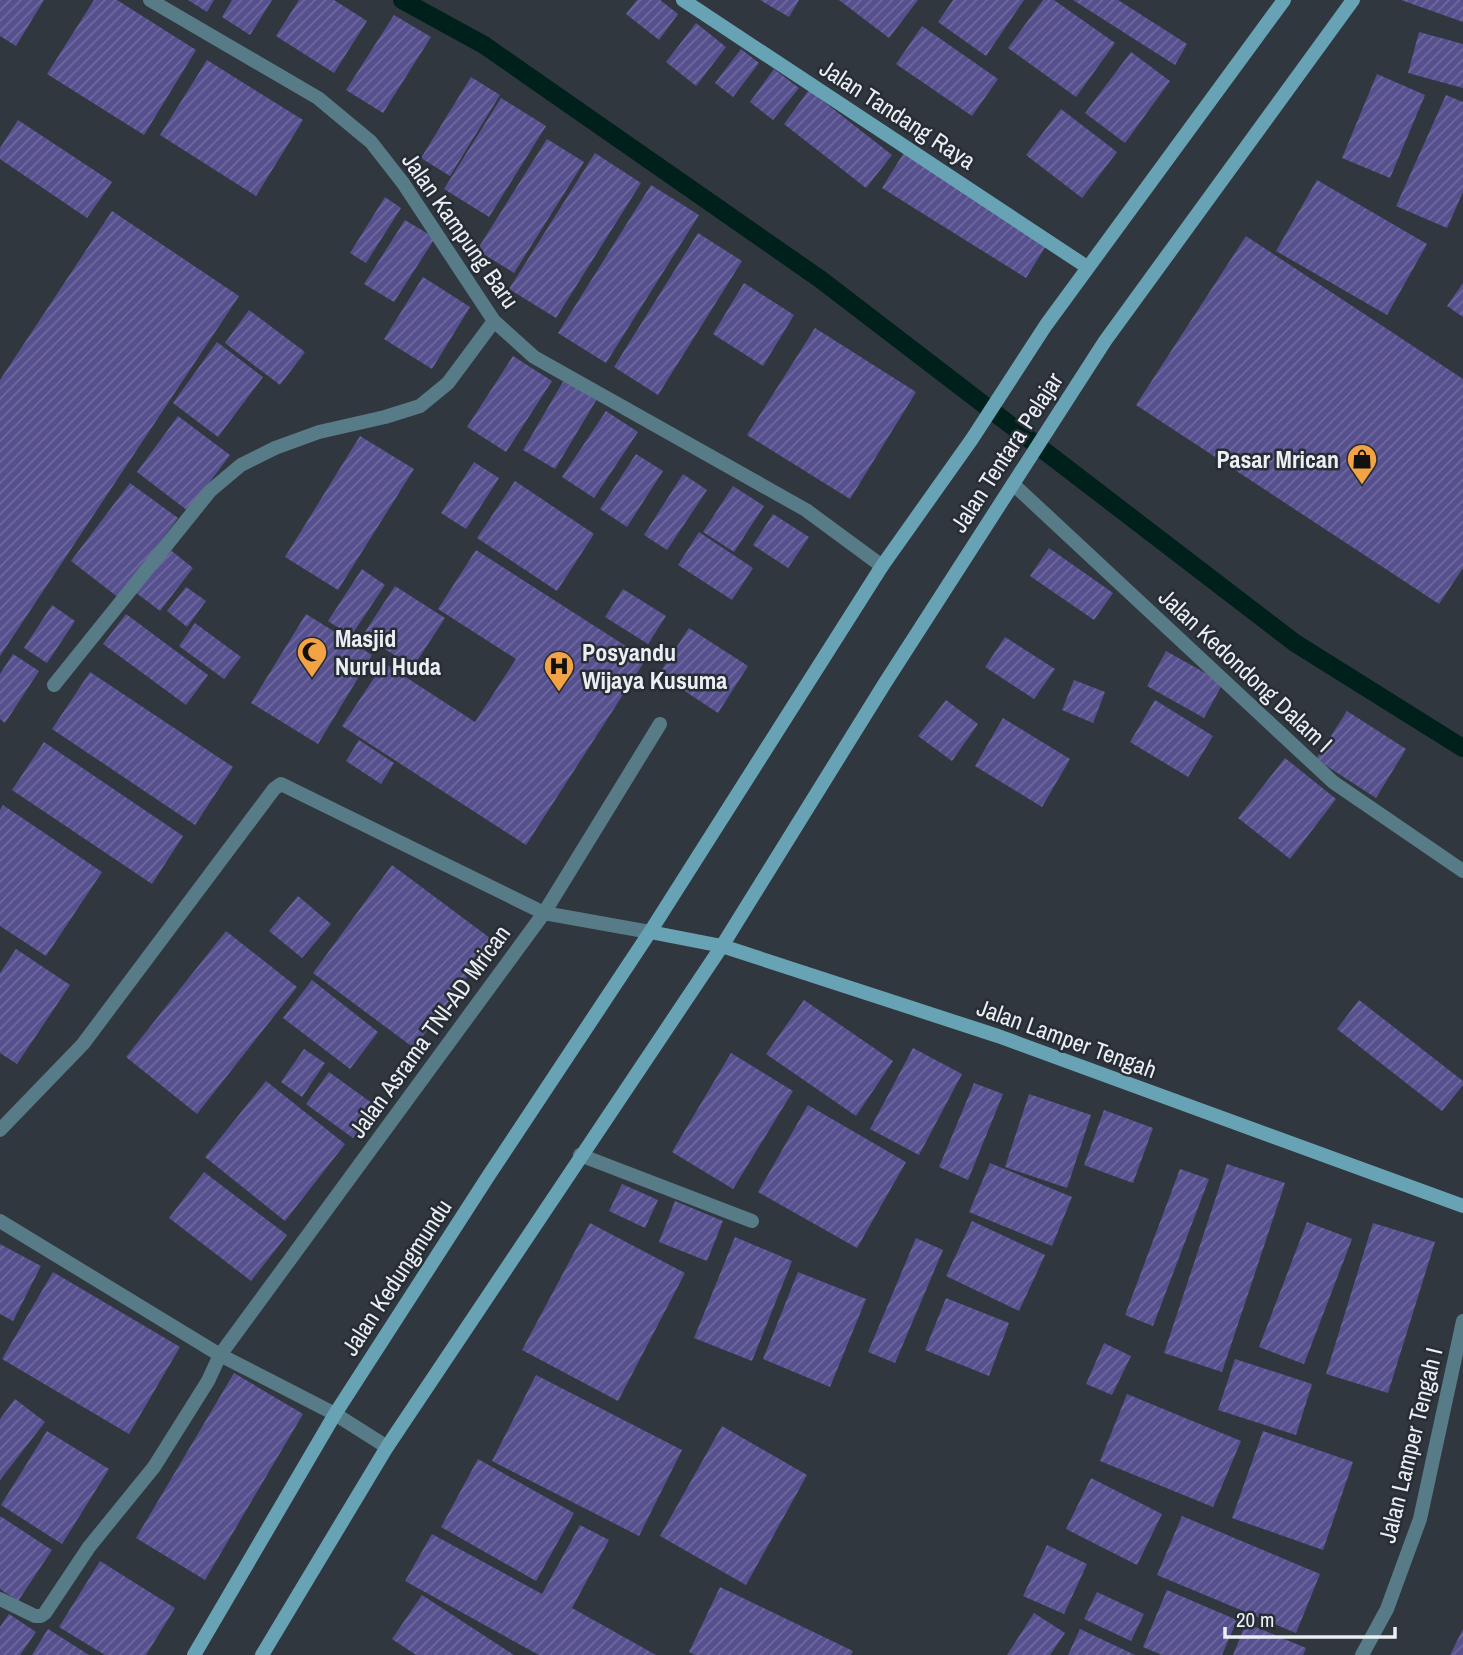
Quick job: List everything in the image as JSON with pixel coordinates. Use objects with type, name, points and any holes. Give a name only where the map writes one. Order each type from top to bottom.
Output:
[{"type":"main road","name":"Jalan Tandang Raya","points":[[683,0],[1087,267]]},
{"type":"main road","name":"Jalan Tentara Pelajar","points":[[650,932],[882,566],[972,439],[1087,267],[1284,0]]},
{"type":"main road","name":"Jalan Tentara Pelajar","points":[[722,946],[885,683],[1105,341],[1353,0]]},
{"type":"main road","name":"Jalan Lamper Tengah","points":[[650,932],[722,946],[998,1036],[1463,1206]]},
{"type":"main road","name":"Jalan Kedungmundu","points":[[194,1655],[335,1414],[650,932]]},
{"type":"main road","points":[[262,1655],[387,1447],[722,946]]},
{"type":"street","name":"Jalan Kampung Baru","points":[[150,0],[318,98],[371,142],[403,183],[494,321],[534,357],[806,510],[882,566]]},
{"type":"street","points":[[54,685],[210,491],[241,465],[275,448],[319,432],[386,417],[419,406],[448,383],[494,321]]},
{"type":"street","name":"Jalan Kedondong Dalam I","points":[[1013,484],[1333,782],[1463,871]]},
{"type":"street","name":"Jalan Asrama TNI-AD Mrican","points":[[0,1599],[35,1616],[45,1613],[89,1547],[154,1467],[208,1381],[220,1355],[544,913],[660,724]]},
{"type":"street","points":[[0,1130],[83,1044],[274,789],[281,784],[544,913],[650,932]]},
{"type":"street","points":[[580,1156],[752,1221]]},
{"type":"street","points":[[0,1220],[220,1355],[335,1414],[387,1447]]},
{"type":"street","name":"Jalan Lamper Tengah I","points":[[1362,1655],[1387,1609],[1420,1519],[1463,1321]]},
{"type":"building","points":[[0,0],[44,0],[16,46],[0,36]]},
{"type":"building","points":[[94,0],[117,0],[196,50],[144,135],[47,74]]},
{"type":"building","points":[[188,0],[214,0],[207,12]]},
{"type":"building","points":[[232,0],[272,0],[250,35],[222,17]]},
{"type":"building","points":[[299,0],[334,0],[367,21],[334,73],[276,36]]},
{"type":"building","points":[[637,0],[660,0],[678,14],[659,40],[626,14]]},
{"type":"building","points":[[760,0],[799,0],[789,17]]},
{"type":"building","points":[[839,0],[918,0],[889,38]]},
{"type":"building","points":[[953,0],[1024,0],[986,56],[938,22]]},
{"type":"building","points":[[1043,0],[1054,0],[1115,43],[1076,97],[1008,48]]},
{"type":"building","points":[[1073,0],[1118,0],[1187,44],[1175,65]]},
{"type":"building","points":[[1401,0],[1463,0],[1463,22]]},
{"type":"building","points":[[394,15],[431,37],[383,113],[346,90]]},
{"type":"building","points":[[696,23],[726,47],[696,86],[666,62]]},
{"type":"building","points":[[922,26],[998,79],[972,116],[896,64]]},
{"type":"building","points":[[1419,32],[1463,44],[1463,88],[1408,73]]},
{"type":"building","points":[[741,49],[759,63],[733,97],[715,83]]},
{"type":"building","points":[[1131,52],[1170,81],[1125,143],[1085,113]]},
{"type":"building","points":[[207,60],[303,120],[256,196],[160,135]]},
{"type":"building","points":[[774,69],[799,88],[773,120],[750,102]]},
{"type":"building","points":[[1377,74],[1425,95],[1390,178],[1342,158]]},
{"type":"building","points":[[471,77],[500,95],[450,176],[421,158]]},
{"type":"building","points":[[809,90],[892,155],[866,188],[784,124]]},
{"type":"building","points":[[1446,95],[1463,102],[1463,192],[1447,228],[1396,206]]},
{"type":"building","points":[[501,98],[546,126],[489,217],[444,189]]},
{"type":"building","points":[[1061,109],[1117,152],[1082,198],[1026,155]]},
{"type":"building","points":[[18,120],[112,182],[87,218],[0,159],[0,148]]},
{"type":"building","points":[[547,139],[584,162],[514,273],[477,250]]},
{"type":"building","points":[[905,151],[1049,241],[1026,278],[882,188]]},
{"type":"building","points":[[595,153],[641,183],[556,318],[509,289]]},
{"type":"building","points":[[1317,180],[1427,244],[1387,315],[1276,251]]},
{"type":"building","points":[[651,185],[699,215],[606,363],[558,333]]},
{"type":"building","points":[[385,197],[401,208],[366,263],[350,253]]},
{"type":"building","points":[[112,211],[239,296],[0,656],[0,380]]},
{"type":"building","points":[[405,220],[435,238],[394,302],[364,284]]},
{"type":"building","points":[[698,233],[742,261],[658,395],[614,367]]},
{"type":"building","name":"Pasar Mrican","points":[[1246,236],[1463,379],[1463,568],[1439,604],[1136,405]]},
{"type":"building","points":[[423,277],[470,307],[432,369],[384,339]]},
{"type":"building","points":[[744,283],[794,315],[763,366],[713,334]]},
{"type":"building","points":[[1463,283],[1463,317],[1447,306]]},
{"type":"building","points":[[249,310],[305,352],[280,385],[225,343]]},
{"type":"building","points":[[815,328],[916,392],[850,499],[747,435]]},
{"type":"building","points":[[217,342],[263,377],[218,437],[173,403]]},
{"type":"building","points":[[513,356],[552,381],[506,452],[467,427]]},
{"type":"building","points":[[564,380],[597,399],[555,469],[523,450]]},
{"type":"building","points":[[606,411],[638,432],[594,498],[562,477]]},
{"type":"building","points":[[178,416],[230,455],[188,511],[137,472]]},
{"type":"building","points":[[360,436],[414,469],[338,590],[285,557]]},
{"type":"building","points":[[636,454],[663,471],[627,527],[600,509]]},
{"type":"building","points":[[474,462],[499,478],[466,529],[441,513]]},
{"type":"building","points":[[683,474],[707,490],[667,550],[644,535]]},
{"type":"building","points":[[515,481],[594,534],[557,591],[477,538]]},
{"type":"building","points":[[130,483],[178,518],[119,598],[71,561]]},
{"type":"building","points":[[733,486],[764,506],[734,552],[703,532]]},
{"type":"building","points":[[773,514],[809,537],[788,568],[753,545]]},
{"type":"building","points":[[699,532],[753,568],[732,600],[678,565]]},
{"type":"building","points":[[168,548],[193,568],[160,611],[135,592]]},
{"type":"building","points":[[1049,548],[1113,593],[1094,620],[1030,576]]},
{"type":"building","name":"Posyandu Wijaya Kusuma","points":[[476,550],[646,659],[526,845],[342,726],[384,663],[475,722],[516,659],[438,609]]},
{"type":"building","points":[[362,569],[385,585],[351,636],[328,621]]},
{"type":"building","points":[[395,586],[445,618],[413,667],[363,635]]},
{"type":"building","points":[[186,587],[206,601],[187,627],[167,611]]},
{"type":"building","points":[[623,589],[666,616],[648,644],[605,617]]},
{"type":"building","points":[[52,605],[75,621],[47,663],[24,648]]},
{"type":"building","points":[[126,614],[208,675],[186,705],[103,644]]},
{"type":"building","name":"Masjid Nurul Huda","points":[[306,614],[372,655],[318,744],[251,703]]},
{"type":"building","points":[[195,623],[241,657],[224,679],[179,646]]},
{"type":"building","points":[[689,628],[748,666],[718,713],[659,674]]},
{"type":"building","points":[[1005,637],[1055,669],[1034,699],[985,667]]},
{"type":"building","points":[[1166,651],[1223,683],[1204,718],[1147,686]]},
{"type":"building","points":[[13,654],[39,671],[5,723],[0,719],[0,674]]},
{"type":"building","points":[[90,672],[233,767],[195,825],[52,729]]},
{"type":"building","points":[[1074,680],[1105,692],[1093,723],[1062,710]]},
{"type":"building","points":[[946,700],[978,724],[952,761],[918,736]]},
{"type":"building","points":[[1155,700],[1213,736],[1188,777],[1130,742]]},
{"type":"building","points":[[1347,711],[1406,749],[1376,798],[1316,759]]},
{"type":"building","points":[[1003,718],[1070,759],[1042,807],[975,766]]},
{"type":"building","points":[[359,740],[394,763],[381,784],[346,761]]},
{"type":"building","points":[[44,742],[183,836],[152,884],[12,790]]},
{"type":"building","points":[[1285,758],[1336,799],[1290,859],[1238,818]]},
{"type":"building","points":[[3,805],[102,872],[46,956],[0,926],[0,810]]},
{"type":"building","points":[[392,865],[494,941],[414,1048],[313,973]]},
{"type":"building","points":[[298,896],[331,924],[302,958],[269,931]]},
{"type":"building","points":[[226,931],[297,987],[197,1114],[126,1057]]},
{"type":"building","points":[[16,949],[70,985],[17,1064],[0,1053],[0,973]]},
{"type":"building","points":[[312,980],[378,1032],[350,1069],[283,1018]]},
{"type":"building","points":[[804,1000],[893,1061],[856,1116],[766,1054]]},
{"type":"building","points":[[1359,1000],[1463,1081],[1463,1085],[1442,1111],[1337,1029]]},
{"type":"building","points":[[913,1048],[962,1074],[919,1155],[870,1129]]},
{"type":"building","points":[[304,1049],[325,1063],[302,1097],[281,1082]]},
{"type":"building","points":[[731,1053],[793,1091],[733,1189],[672,1152]]},
{"type":"building","points":[[329,1072],[376,1106],[353,1138],[306,1104]]},
{"type":"building","points":[[266,1081],[345,1144],[285,1221],[205,1157]]},
{"type":"building","points":[[974,1083],[1003,1094],[968,1180],[939,1167]]},
{"type":"building","points":[[1029,1094],[1091,1115],[1067,1188],[1005,1167]]},
{"type":"building","points":[[808,1105],[906,1162],[857,1248],[758,1192]]},
{"type":"building","points":[[1104,1110],[1153,1128],[1133,1183],[1084,1165]]},
{"type":"building","points":[[990,1163],[1072,1197],[1052,1246],[969,1212]]},
{"type":"building","points":[[1227,1164],[1285,1183],[1222,1372],[1164,1353]]},
{"type":"building","points":[[1180,1169],[1209,1179],[1153,1326],[1125,1315]]},
{"type":"building","points":[[204,1172],[287,1235],[251,1281],[169,1218]]},
{"type":"building","points":[[622,1184],[658,1200],[645,1228],[609,1211]]},
{"type":"building","points":[[675,1201],[723,1221],[707,1261],[659,1242]]},
{"type":"building","points":[[972,1221],[1045,1255],[1019,1311],[946,1276]]},
{"type":"building","points":[[1307,1222],[1352,1239],[1304,1364],[1259,1347]]},
{"type":"building","points":[[590,1223],[685,1273],[618,1401],[522,1350]]},
{"type":"building","points":[[1373,1223],[1435,1242],[1388,1393],[1326,1374]]},
{"type":"building","points":[[735,1237],[792,1261],[752,1361],[694,1338]]},
{"type":"building","points":[[916,1238],[943,1250],[895,1363],[868,1352]]},
{"type":"building","points":[[0,1244],[41,1266],[13,1321],[0,1314]]},
{"type":"building","points":[[53,1272],[180,1347],[129,1434],[2,1359]]},
{"type":"building","points":[[798,1272],[866,1299],[830,1387],[763,1359]]},
{"type":"building","points":[[946,1298],[1009,1323],[989,1376],[925,1350]]},
{"type":"building","points":[[1104,1343],[1131,1356],[1112,1395],[1086,1384]]},
{"type":"building","points":[[1235,1359],[1312,1384],[1296,1435],[1218,1410]]},
{"type":"building","points":[[234,1373],[303,1414],[205,1580],[136,1538]]},
{"type":"building","points":[[536,1375],[682,1450],[639,1536],[492,1461]]},
{"type":"building","points":[[1127,1394],[1241,1441],[1213,1507],[1100,1461]]},
{"type":"building","points":[[15,1399],[45,1422],[0,1480],[0,1419]]},
{"type":"building","points":[[722,1426],[807,1475],[746,1585],[660,1536]]},
{"type":"building","points":[[47,1431],[109,1469],[62,1544],[1,1505]]},
{"type":"building","points":[[1263,1431],[1353,1462],[1323,1550],[1232,1518]]},
{"type":"building","points":[[478,1459],[574,1513],[536,1581],[441,1527]]},
{"type":"building","points":[[1091,1478],[1162,1514],[1137,1565],[1066,1529]]},
{"type":"building","points":[[0,1516],[52,1550],[18,1601],[0,1589]]},
{"type":"building","points":[[1182,1516],[1320,1574],[1296,1633],[1157,1575]]},
{"type":"building","points":[[580,1525],[609,1540],[572,1608],[656,1655],[539,1655],[405,1581],[432,1534],[542,1594]]},
{"type":"building","points":[[1047,1545],[1087,1564],[1064,1614],[1023,1596]]},
{"type":"building","points":[[100,1561],[175,1608],[146,1655],[105,1655],[59,1627]]},
{"type":"building","points":[[720,1587],[853,1651],[851,1655],[695,1655],[689,1652]]},
{"type":"building","points":[[1167,1590],[1237,1620],[1222,1655],[1162,1655],[1143,1647]]},
{"type":"building","points":[[1097,1592],[1144,1614],[1131,1641],[1084,1619]]},
{"type":"building","points":[[422,1595],[514,1655],[416,1655],[392,1639]]},
{"type":"building","points":[[1034,1613],[1065,1633],[1050,1655],[1007,1655]]},
{"type":"building","points":[[9,1614],[36,1632],[20,1655],[0,1655],[0,1627]]},
{"type":"building","points":[[1246,1623],[1306,1648],[1303,1655],[1233,1655]]},
{"type":"building","points":[[48,1629],[89,1655],[32,1655]]},
{"type":"building","points":[[1080,1629],[1135,1655],[1068,1655]]},
{"type":"building","points":[[1463,1629],[1463,1655],[1450,1655]]},
{"type":"waterway","points":[[402,0],[484,45],[820,279],[1295,643],[1463,748]]},
{"type":"place","name":"Pasar Mrican","points":[[1362,486]]},
{"type":"place","name":"Masjid Nurul Huda","points":[[312,679]]},
{"type":"place","name":"Posyandu Wijaya Kusuma","points":[[559,693]]}]
